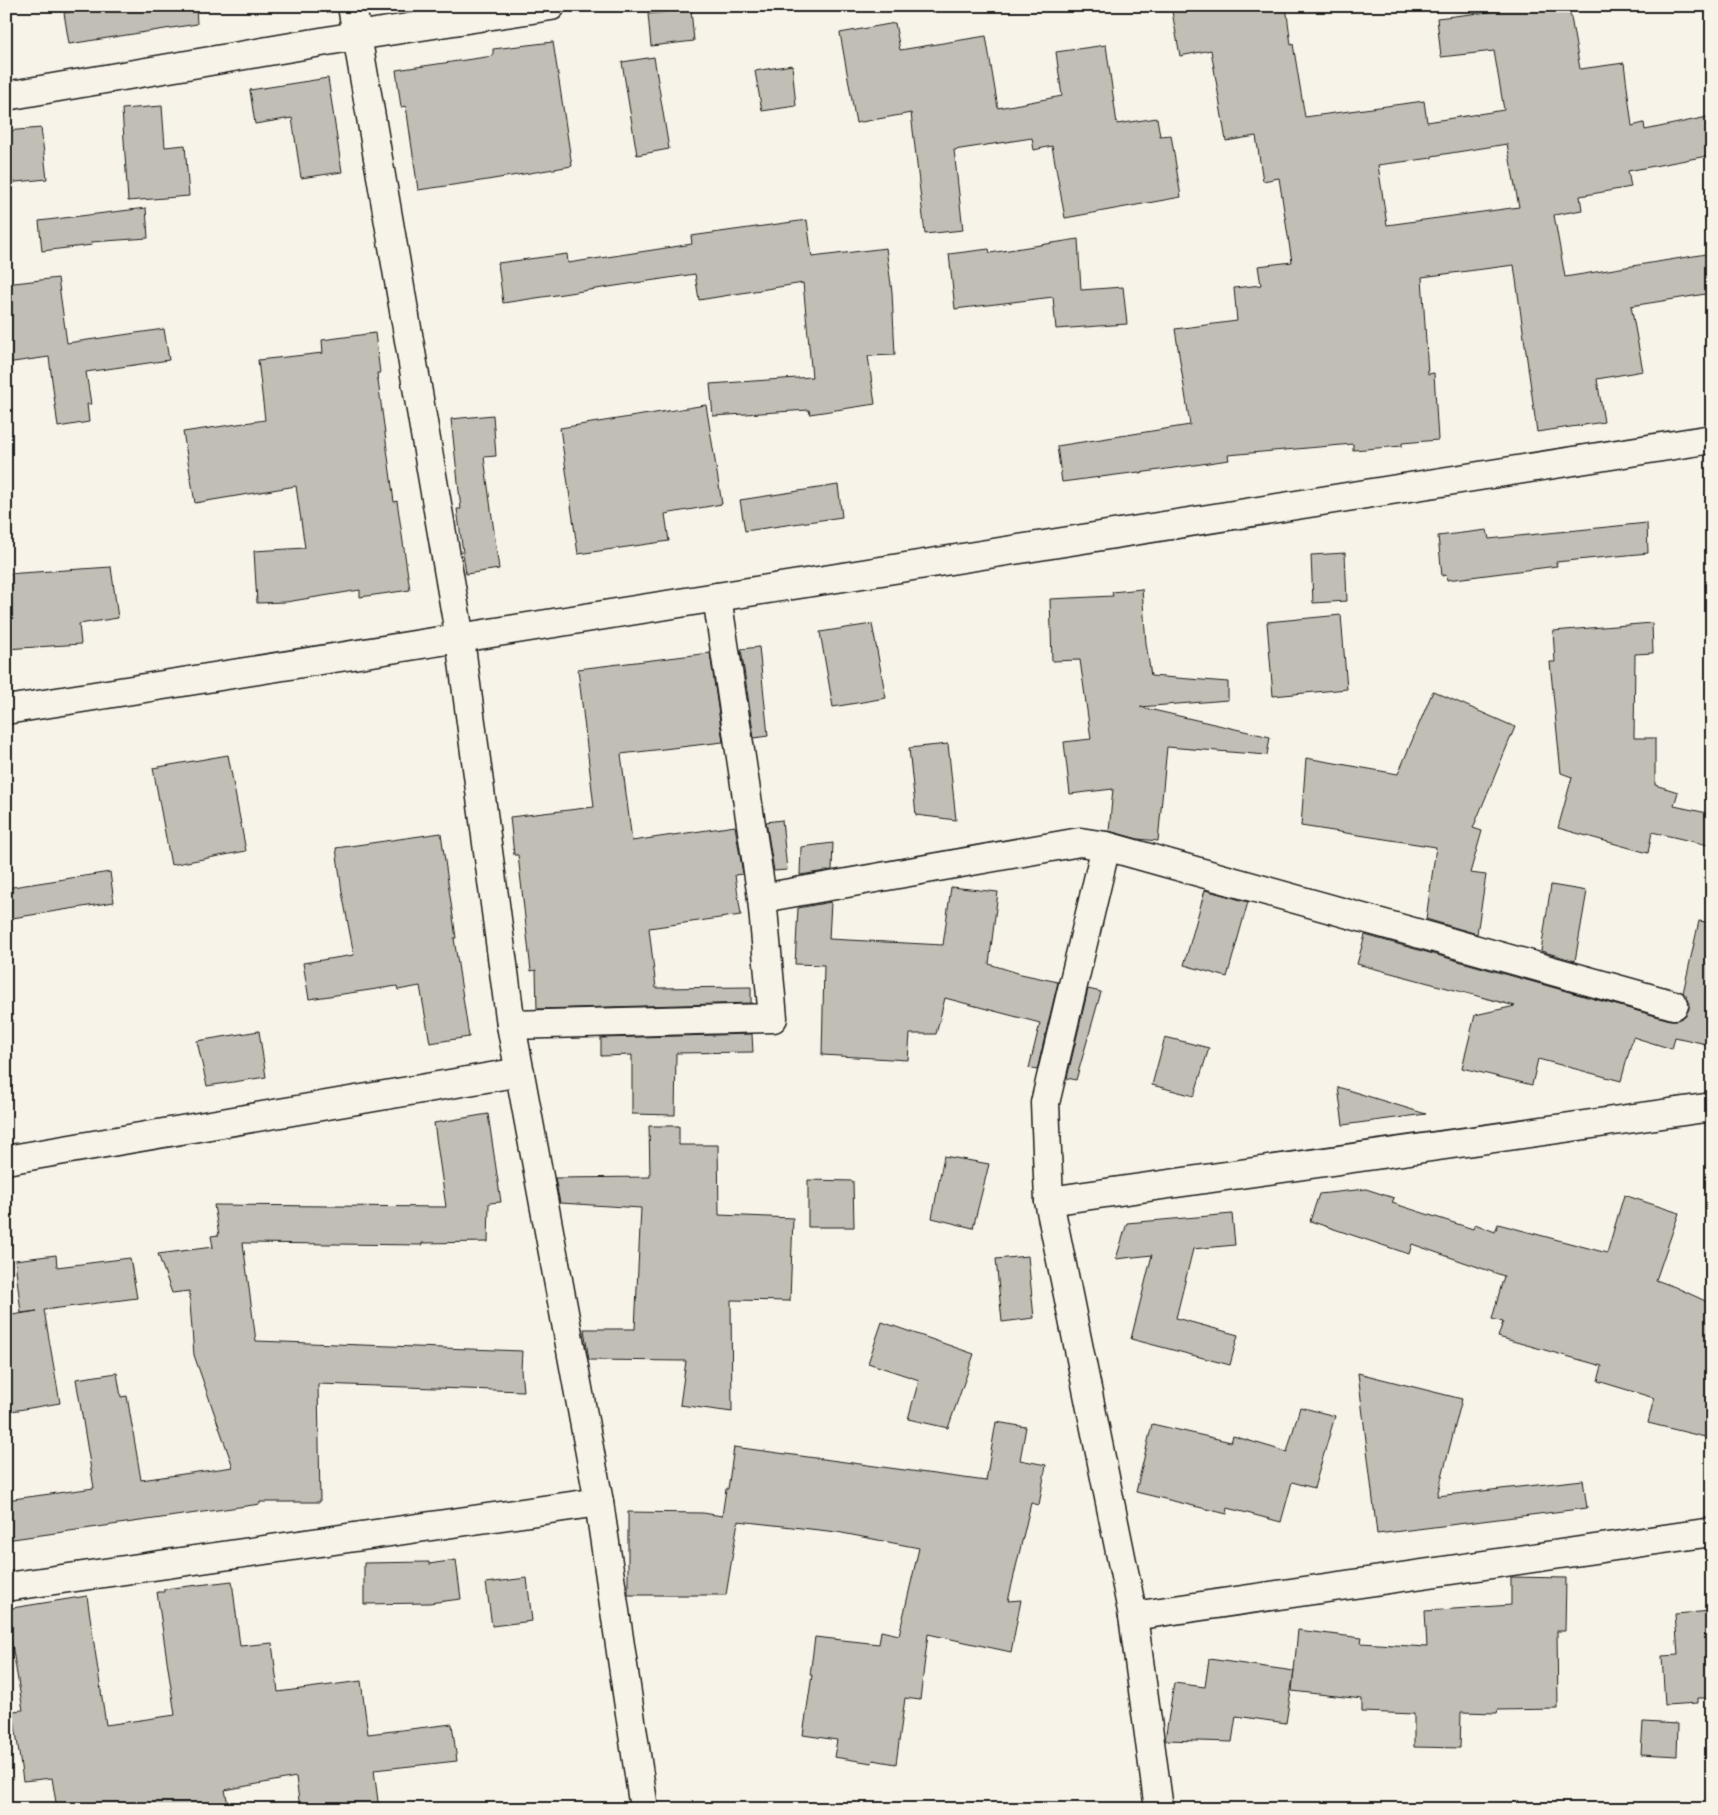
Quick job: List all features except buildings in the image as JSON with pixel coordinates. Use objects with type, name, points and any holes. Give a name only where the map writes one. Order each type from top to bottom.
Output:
[{"type":"street","points":[[352,6],[460,639],[511,1025],[598,1502],[644,1809]]},
{"type":"street","points":[[6,96],[356,36],[550,6]]},
{"type":"street","points":[[6,710],[1712,439]]},
{"type":"street","points":[[511,1025],[773,1018],[762,898],[717,597]]},
{"type":"street","points":[[762,898],[1080,842],[1106,846],[1674,1005]]},
{"type":"street","points":[[1106,846],[1045,1103],[1049,1201],[1133,1616],[1159,1809]]},
{"type":"street","points":[[6,1160],[520,1072]]},
{"type":"street","points":[[1049,1201],[1712,1107]]},
{"type":"street","points":[[6,1587],[598,1502]]},
{"type":"street","points":[[1133,1616],[1712,1532]]}]
